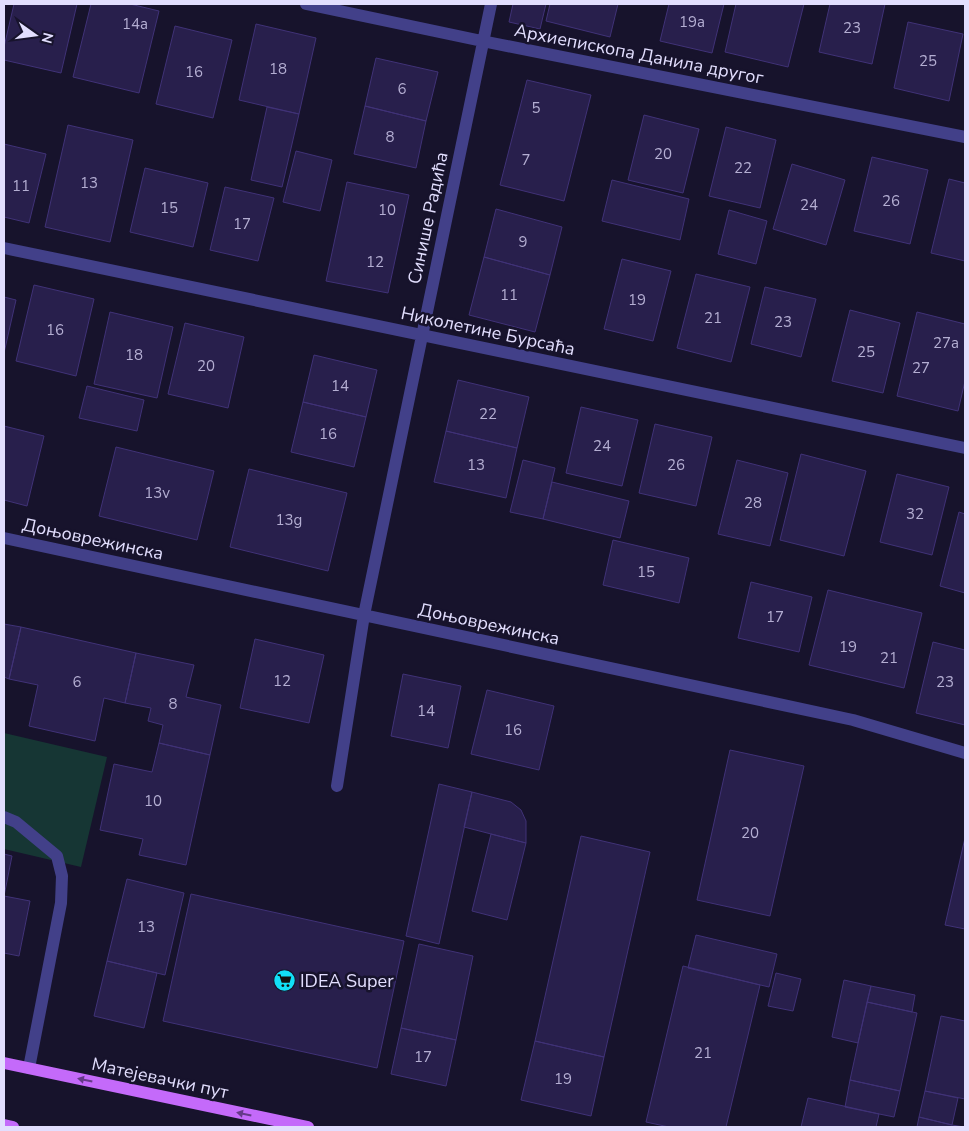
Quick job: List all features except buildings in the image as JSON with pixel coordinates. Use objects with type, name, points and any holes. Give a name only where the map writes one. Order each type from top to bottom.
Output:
[{"type":"main road","name":"Матејевачки пут","points":[[4,1063],[308,1127]]},
{"type":"main road","points":[[4,1125],[13,1127]]},
{"type":"street","name":"Архиепископа Данила другог","points":[[306,4],[965,137]]},
{"type":"street","name":"Синише Радића","points":[[337,786],[364,615],[490,4]]},
{"type":"street","name":"Николетине Бурсаћа","points":[[4,248],[965,448]]},
{"type":"street","name":"Доњоврежинска","points":[[4,538],[853,720],[965,754]]},
{"type":"street","points":[[4,817],[16,822],[57,856],[62,876],[61,903],[29,1068]]},
{"type":"green space","points":[[4,733],[107,757],[81,867],[4,849]]},
{"type":"place","name":"IDEA Super","points":[[284,981]]}]
